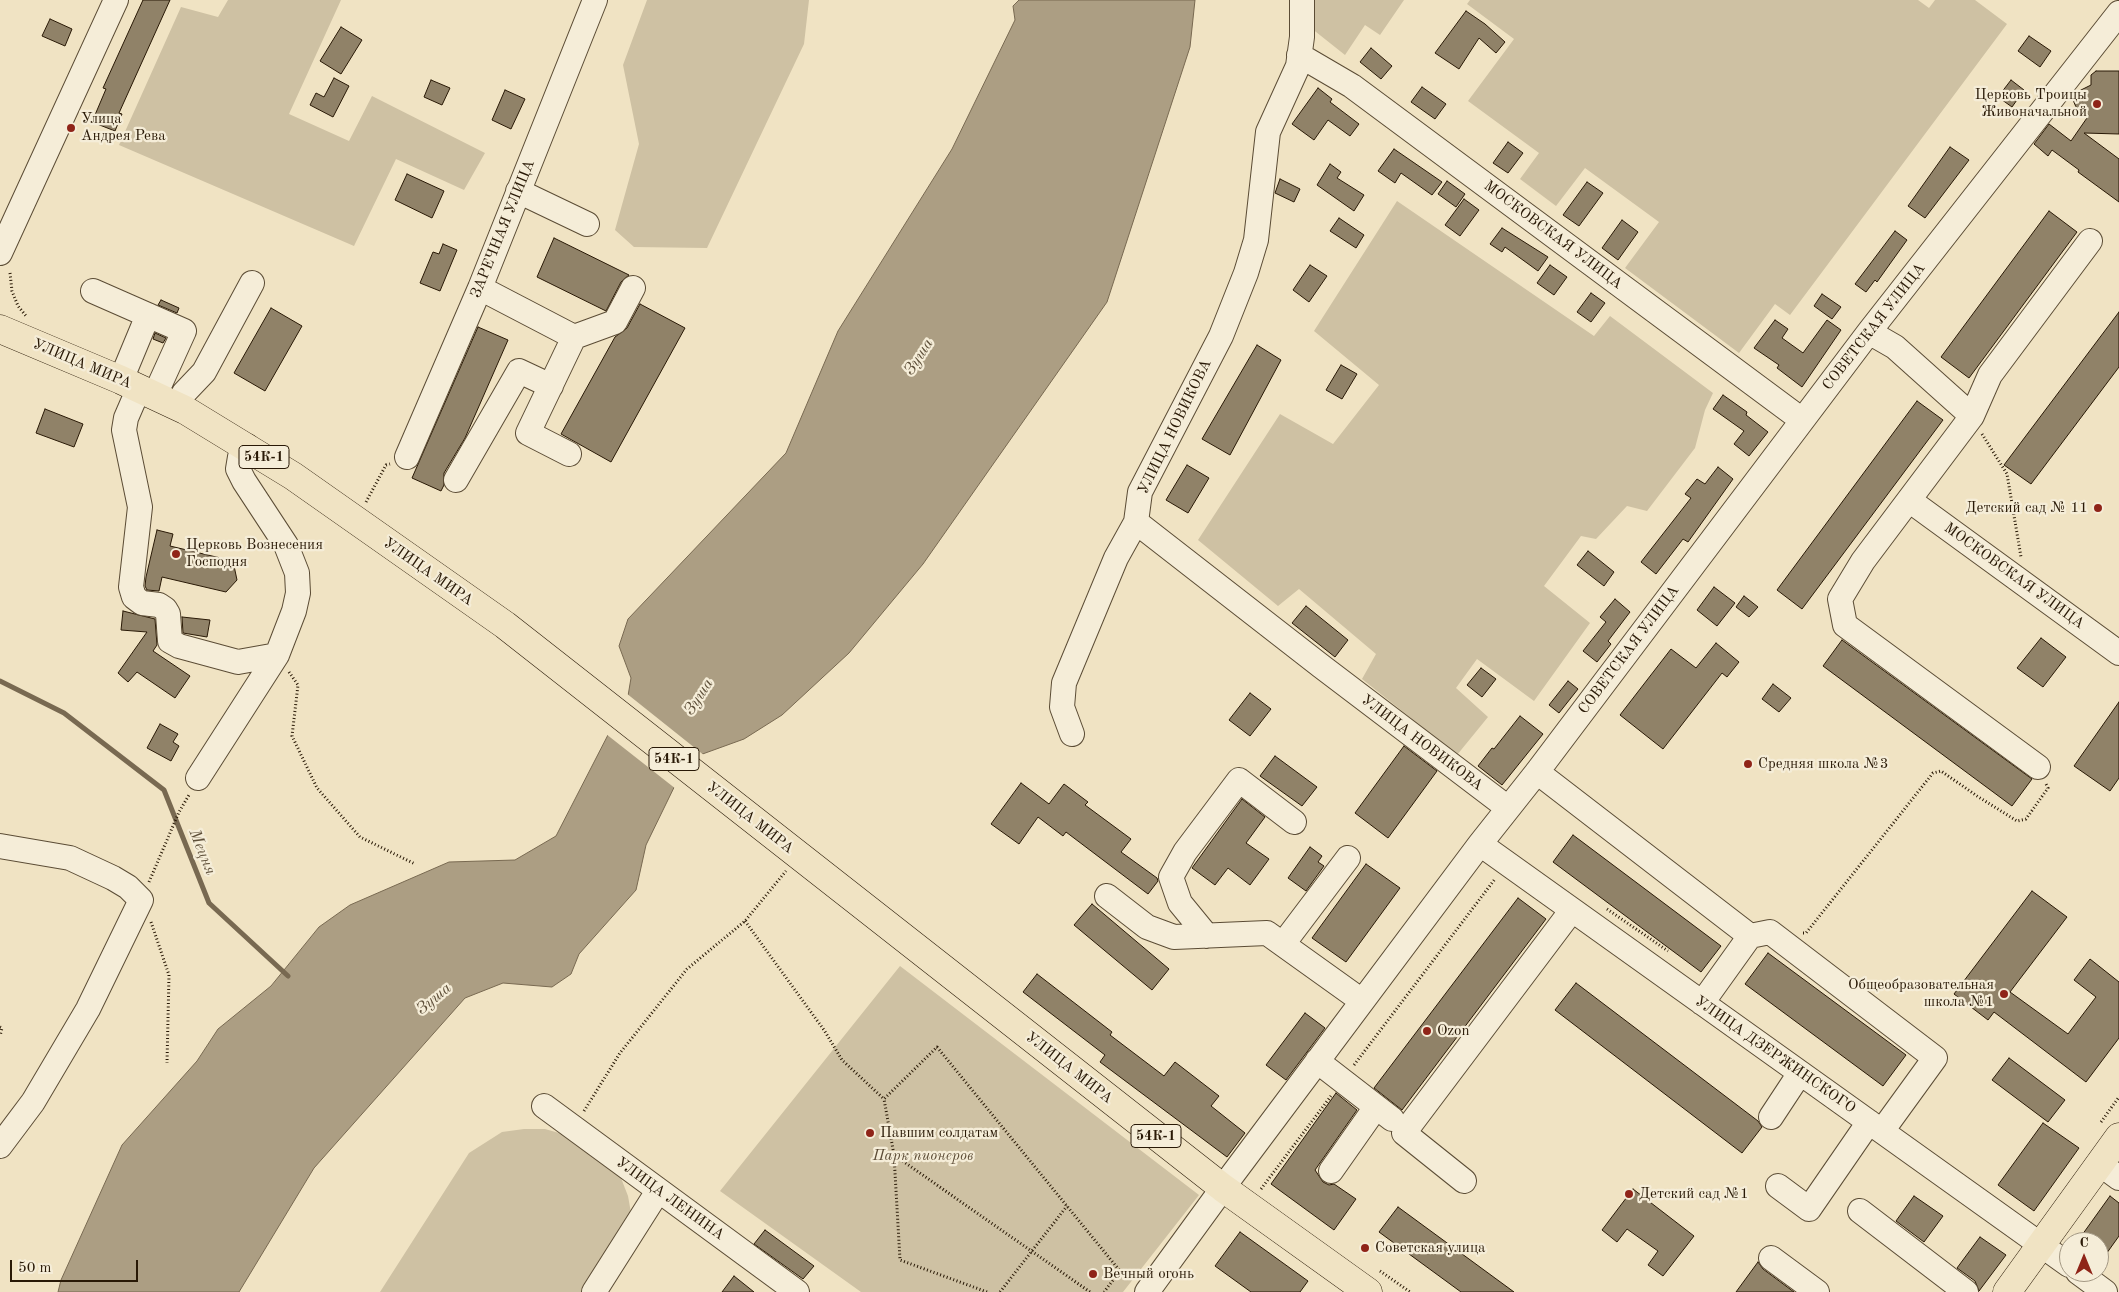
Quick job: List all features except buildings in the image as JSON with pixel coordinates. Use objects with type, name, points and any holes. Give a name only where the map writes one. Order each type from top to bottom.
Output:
[{"type":"main road","name":"УЛИЦА МИРА","points":[[0,329],[148,392],[247,446],[504,625],[1223,1188],[1368,1292]]},
{"type":"main road","points":[[2007,1292],[2042,1245],[2110,1171],[2119,1137]]},
{"type":"street","points":[[0,253],[116,0]]},
{"type":"street","name":"ЗАРЕЧНАЯ УЛИЦА","points":[[396,461],[480,288],[596,0]]},
{"type":"street","name":"УЛИЦА НОВИКОВА","points":[[1302,0],[1302,37],[1298,66],[1268,132],[1256,240],[1246,272],[1220,336],[1140,492],[1136,522],[1508,808]]},
{"type":"street","name":"СОВЕТСКАЯ УЛИЦА","points":[[1147,1292],[1362,1001],[1802,420],[2119,13]]},
{"type":"street","name":"МОСКОВСКАЯ УЛИЦА","points":[[1300,55],[1352,86],[1802,420]]},
{"type":"street","points":[[518,191],[587,224]]},
{"type":"street","points":[[2038,767],[1845,625],[1840,599],[1863,560],[1972,416],[1990,375],[2090,241]]},
{"type":"street","points":[[148,392],[184,393],[204,372],[252,283]]},
{"type":"street","points":[[480,288],[574,337]]},
{"type":"street","points":[[569,454],[528,433],[574,337],[614,322],[633,288]]},
{"type":"street","points":[[92,291],[184,331],[148,392],[126,418],[124,430],[140,507],[131,587],[134,597],[142,602],[159,605],[165,609],[168,614],[170,641],[179,646],[238,662],[277,655]]},
{"type":"street","points":[[148,315],[148,392]]},
{"type":"street","points":[[1869,332],[1895,347],[1972,416]]},
{"type":"street","points":[[456,480],[519,371],[551,386]]},
{"type":"street","points":[[198,778],[277,655],[294,611],[298,593],[297,573],[286,545],[238,469],[240,457],[247,446]]},
{"type":"street","name":"МОСКОВСКАЯ УЛИЦА","points":[[1909,500],[2119,653]]},
{"type":"street","points":[[1072,734],[1062,707],[1064,683],[1116,558],[1136,522]]},
{"type":"street","points":[[1537,772],[1750,936]]},
{"type":"street","points":[[1207,936],[1180,903],[1171,877],[1185,852],[1239,780],[1294,822]]},
{"type":"street","name":"УЛИЦА ДЗЕРЖИНСКОГО","points":[[1480,844],[2059,1258]]},
{"type":"street","points":[[0,846],[70,858],[113,878],[128,887],[141,900],[88,1009],[33,1102],[0,1146]]},
{"type":"street","points":[[1283,944],[1348,858]]},
{"type":"street","points":[[1107,896],[1147,927],[1174,937],[1267,933],[1362,1001]]},
{"type":"street","points":[[1464,1181],[1404,1133],[1572,910]]},
{"type":"street","points":[[1702,1003],[1750,936],[1770,932],[1935,1058],[1809,1208],[1778,1186]]},
{"type":"street","points":[[1318,1061],[1384,1113],[1331,1170]]},
{"type":"street","points":[[1771,1118],[1800,1073]]},
{"type":"street","name":"УЛИЦА ЛЕНИНА","points":[[544,1106],[797,1292]]},
{"type":"street","points":[[594,1292],[658,1191]]},
{"type":"street","points":[[1860,1210],[1966,1292]]},
{"type":"street","points":[[1772,1258],[1817,1292]]},
{"type":"street","points":[[2092,1282],[2105,1292]]},
{"type":"path","points":[[1972,416],[2008,474],[2025,584]]},
{"type":"path","points":[[368,497],[396,461]]},
{"type":"path","points":[[277,655],[298,685],[292,736],[317,788],[360,837],[416,864]]},
{"type":"path","points":[[1777,938],[1806,933],[1934,773],[1942,771],[2017,821],[2026,819],[2048,788],[2038,767]]},
{"type":"path","points":[[167,1063],[169,975],[153,924],[141,900],[180,812]]},
{"type":"path","points":[[1261,1190],[1507,864]]},
{"type":"path","points":[[572,1128],[620,1053],[687,968],[745,921],[788,868]]},
{"type":"path","points":[[1602,908],[1611,910],[1675,956]]},
{"type":"path","points":[[745,921],[824,1030],[842,1060],[884,1099],[894,1155],[900,1260],[987,1292]]},
{"type":"path","points":[[0,1027],[2,1028],[0,1036]]},
{"type":"path","points":[[884,1099],[937,1047],[1120,1271],[1104,1292]]},
{"type":"path","points":[[894,1155],[1090,1292]]},
{"type":"path","points":[[1000,1292],[1067,1206]]},
{"type":"green space","points":[[228,0],[341,0],[289,114],[349,141],[372,96],[485,153],[464,190],[396,159],[354,246],[119,145],[181,7],[218,17]]},
{"type":"green space","points":[[647,0],[809,0],[804,44],[707,248],[634,247],[615,230],[639,144],[623,65]]},
{"type":"green space","points":[[1311,0],[1404,0],[1380,35],[1365,25],[1345,55],[1311,28]]},
{"type":"green space","points":[[1470,0],[1918,0],[1929,8],[1935,0],[1975,0],[2007,24],[1790,315],[1775,304],[1739,353],[1625,268],[1659,222],[1585,168],[1556,206],[1520,179],[1539,153],[1468,101],[1514,39],[1467,4]]},
{"type":"green space","points":[[1397,201],[1594,336],[1610,316],[1713,393],[1705,410],[1695,448],[1647,511],[1627,506],[1596,539],[1581,536],[1544,586],[1590,623],[1534,701],[1477,659],[1456,688],[1488,717],[1457,755],[1362,679],[1376,654],[1299,589],[1278,606],[1198,540],[1280,414],[1333,444],[1379,385],[1314,331]]},
{"type":"green space","name":"Парк пионеров","points":[[900,966],[1199,1195],[1123,1292],[861,1292],[720,1191]]},
{"type":"green space","points":[[545,1129],[566,1135],[608,1165],[621,1178],[628,1196],[631,1213],[587,1292],[380,1292],[469,1153],[502,1132]]},
{"type":"water","name":"Зуша","points":[[1019,0],[1195,0],[1190,47],[1107,302],[923,564],[849,653],[782,715],[744,739],[697,756],[682,771],[646,845],[636,890],[579,954],[571,974],[552,987],[503,983],[465,998],[314,1168],[239,1292],[58,1292],[61,1280],[122,1145],[197,1061],[218,1029],[271,986],[319,927],[350,905],[449,862],[515,860],[556,836],[628,696],[631,678],[619,646],[628,619],[786,453],[838,331],[952,149],[1015,20],[1013,6]]},
{"type":"pier","points":[[626,693],[705,756],[699,758],[684,773],[676,789],[606,734]]},
{"type":"waterway","name":"Мецня","points":[[0,681],[64,713],[164,790],[209,903],[288,976]]},
{"type":"place","name":"Церковь Троицы Живоначальной","points":[[2097,104]]},
{"type":"place","name":"Улица Андрея Рева","points":[[71,128]]},
{"type":"place","name":"Детский сад № 11","points":[[2098,508]]},
{"type":"place","name":"Церковь Вознесения Господня","points":[[176,554]]},
{"type":"place","name":"Средняя школа №3","points":[[1748,764]]},
{"type":"place","name":"Общеобразовательная школа №1","points":[[2004,994]]},
{"type":"place","name":"Ozon","points":[[1427,1031]]},
{"type":"place","name":"Павшим солдатам","points":[[870,1133]]},
{"type":"place","name":"Детский сад №1","points":[[1629,1194]]},
{"type":"place","name":"Советская улица","points":[[1365,1248]]},
{"type":"place","name":"Вечный огонь","points":[[1093,1274]]}]
